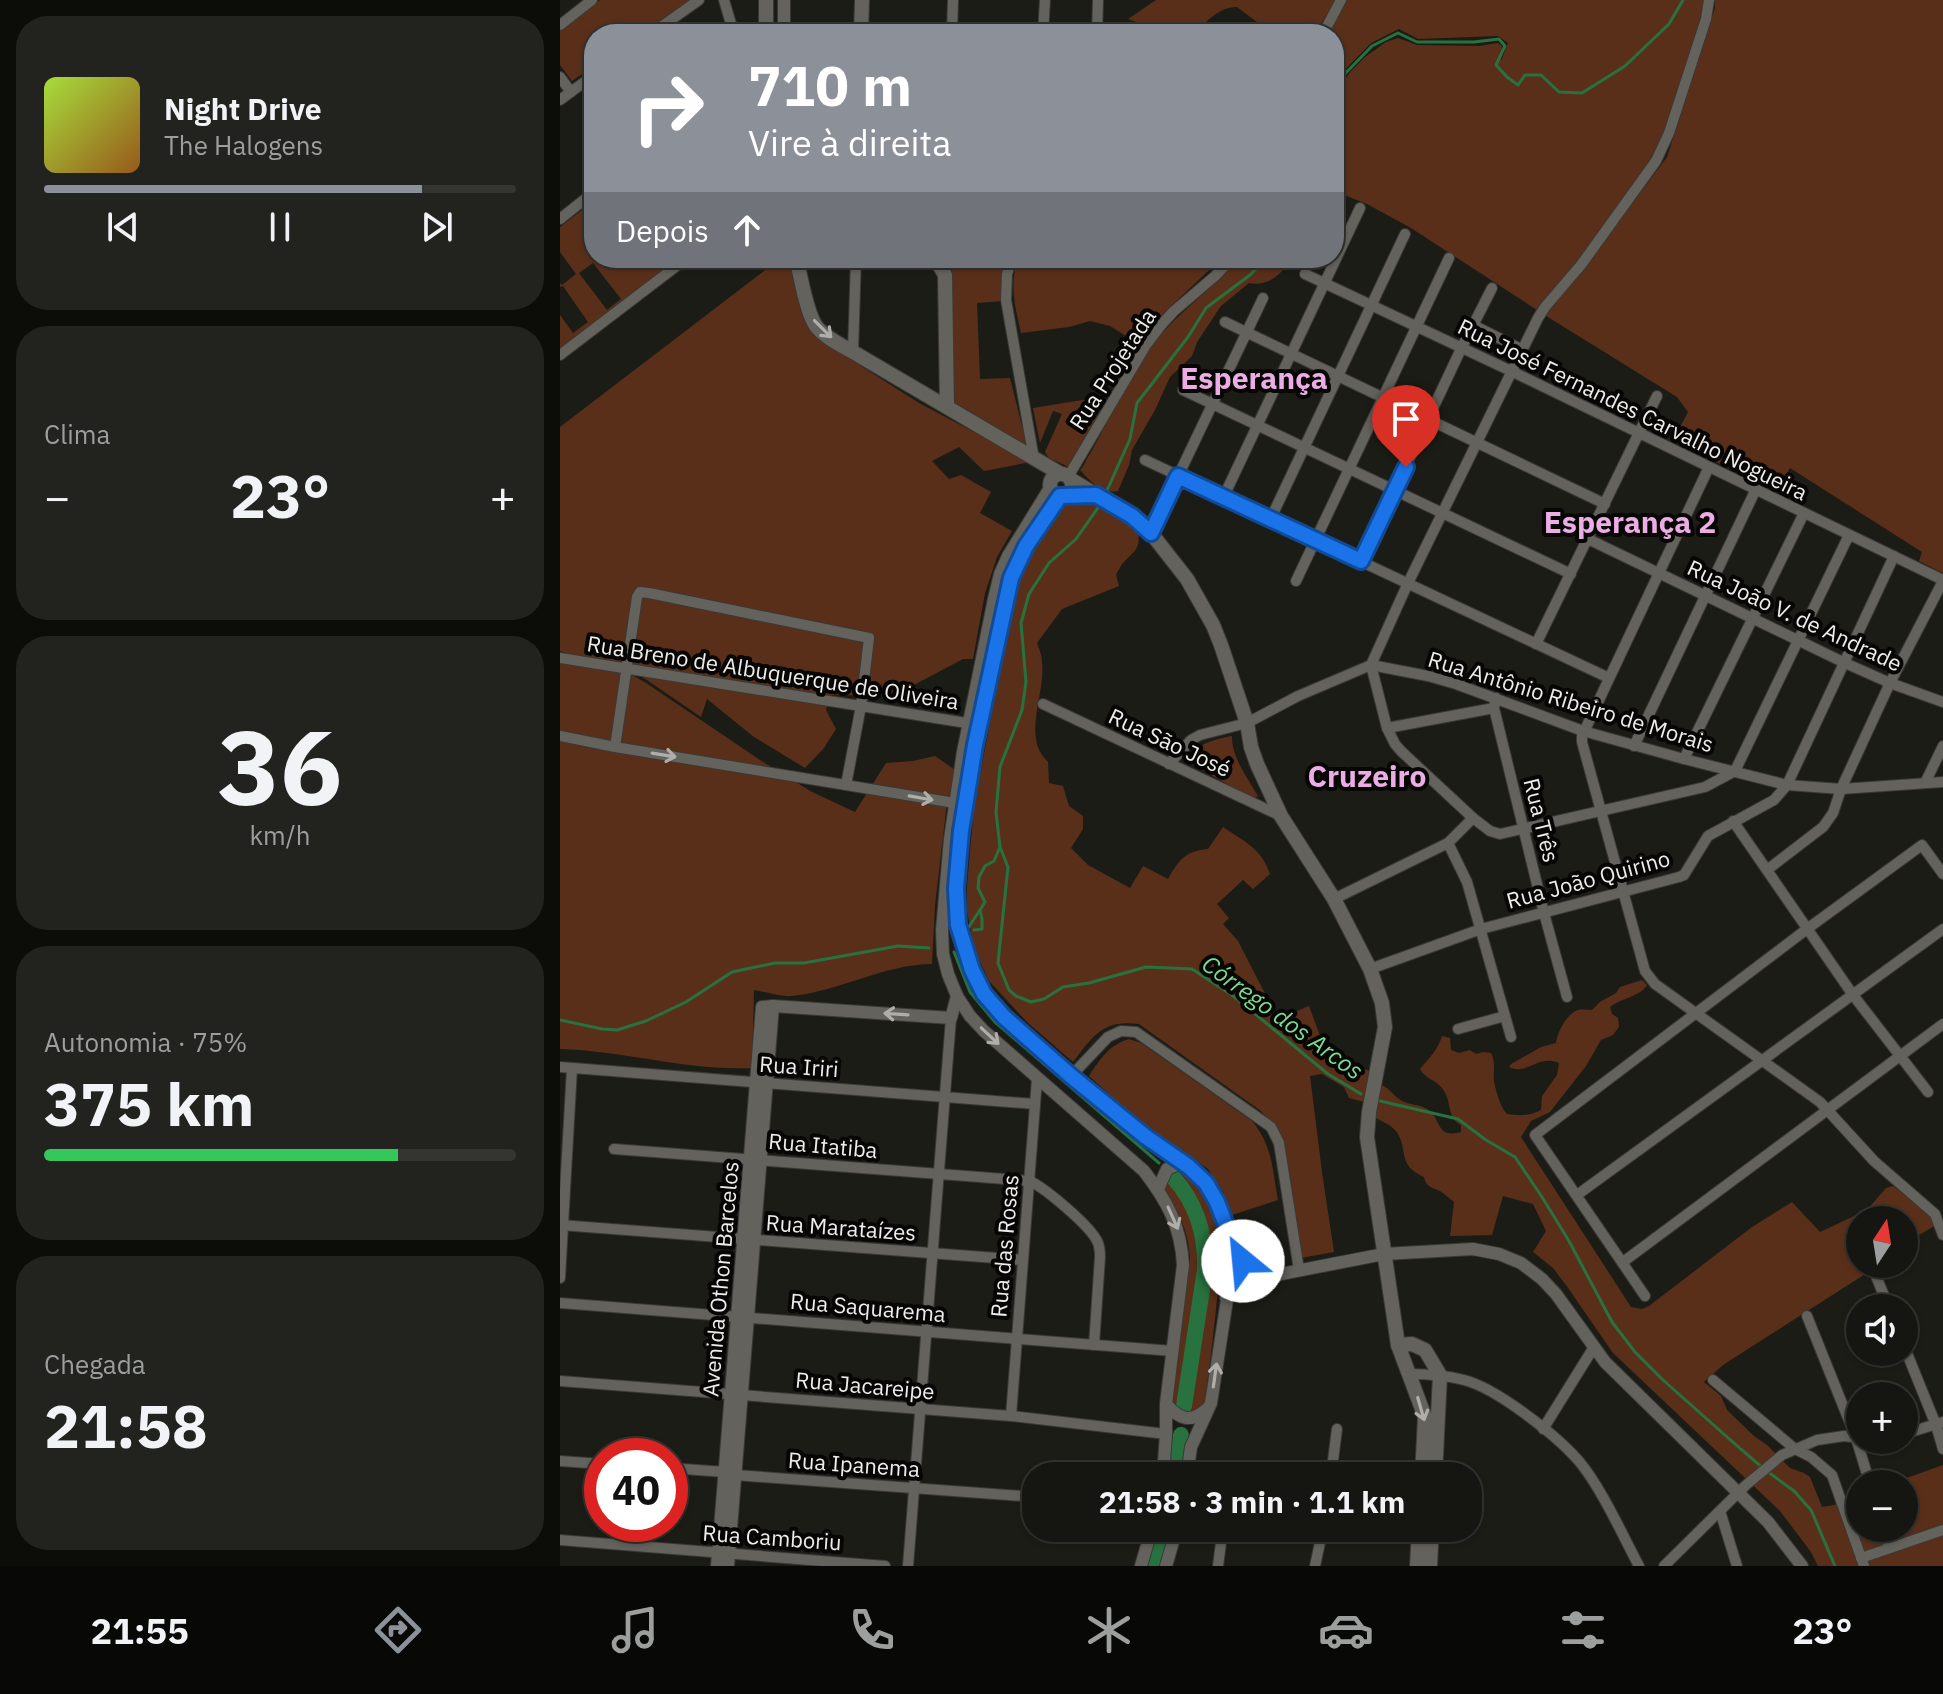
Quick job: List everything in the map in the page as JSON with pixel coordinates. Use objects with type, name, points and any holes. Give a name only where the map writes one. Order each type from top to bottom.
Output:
[{"type":"main road","points":[[766,0],[766,24]]},
{"type":"main road","points":[[861,24],[862,0]]},
{"type":"main road","points":[[799,268],[810,313],[817,327],[853,352],[1139,521],[1187,579],[1213,625],[1247,723],[1257,764],[1281,816],[1334,899],[1370,969],[1382,1003],[1385,1027],[1367,1137],[1398,1345],[1425,1417],[1423,1462]]},
{"type":"main road","points":[[941,268],[945,275],[947,407]]},
{"type":"main road","points":[[1035,460],[1056,491],[1098,496]]},
{"type":"main road","points":[[1056,491],[1054,475],[1066,477]]},
{"type":"main road","points":[[1398,1345],[1412,1344],[1425,1350],[1440,1375],[1436,1462]]},
{"type":"main road","points":[[1417,1566],[1418,1542]]},
{"type":"main road","points":[[1430,1566],[1431,1542]]},
{"type":"street","points":[[560,25],[592,0]]},
{"type":"street","points":[[665,24],[699,0]]},
{"type":"street","points":[[724,0],[731,24]]},
{"type":"street","points":[[784,0],[784,24]]},
{"type":"street","points":[[952,24],[953,0]]},
{"type":"street","points":[[1044,24],[1045,0]]},
{"type":"street","points":[[1097,24],[1098,0]]},
{"type":"street","points":[[1328,24],[1341,0]]},
{"type":"street","points":[[1709,0],[1706,19],[1669,133],[1656,161],[1581,265],[1545,307],[1521,349],[1371,665],[1387,728],[1401,751],[1473,818],[1490,831],[1500,834],[1705,787],[1735,771],[1849,535]]},
{"type":"street","points":[[560,77],[571,92]]},
{"type":"street","points":[[560,100],[584,82]]},
{"type":"street","points":[[560,219],[584,200]]},
{"type":"street","points":[[1344,242],[1360,208]]},
{"type":"street","points":[[1271,518],[1405,234]]},
{"type":"street","points":[[1296,581],[1449,258]]},
{"type":"street","points":[[560,355],[674,268]]},
{"type":"street","points":[[853,352],[856,268]]},
{"type":"street","points":[[945,268],[945,275]]},
{"type":"street","points":[[1009,268],[1006,300],[1035,460]]},
{"type":"street","name":"Rua Projetada","points":[[1066,477],[1146,345],[1162,324],[1221,268]]},
{"type":"street","points":[[1224,496],[1332,268]]},
{"type":"street","name":"Rua José Fernandes Carvalho Nogueira","points":[[1305,274],[1943,581]]},
{"type":"street","points":[[1361,561],[1492,288]]},
{"type":"street","points":[[1151,533],[1263,298]]},
{"type":"street","points":[[1225,322],[1605,504]]},
{"type":"street","points":[[1473,325],[1521,349]]},
{"type":"street","points":[[1183,390],[1571,574]]},
{"type":"street","points":[[1536,644],[1657,396]]},
{"type":"street","points":[[1145,460],[1609,678]]},
{"type":"street","points":[[1709,467],[1583,731],[1582,742],[1645,971],[1655,984],[1811,1094],[1874,1161],[1935,1214],[1943,1235]]},
{"type":"street","points":[[1634,746],[1756,489]]},
{"type":"street","points":[[1056,491],[1012,548],[1000,574],[974,724],[961,831],[956,888],[958,925],[972,970],[984,994],[1004,1017],[1146,1137],[1188,1166],[1206,1183],[1217,1202],[1232,1255],[1231,1274],[1211,1403],[1191,1447]]},
{"type":"street","points":[[1684,759],[1804,513]]},
{"type":"street","name":"Rua João V. de Andrade","points":[[1588,539],[1845,663],[1943,702]]},
{"type":"street","points":[[1787,785],[1894,556]]},
{"type":"street","points":[[1767,870],[1823,827],[1833,813],[1890,683],[1943,581]]},
{"type":"street","points":[[615,747],[637,597],[640,592],[649,593],[869,638],[861,706],[846,785]]},
{"type":"street","name":"Rua Breno de Albuquerque de Oliveira","points":[[560,658],[974,724]]},
{"type":"street","points":[[1169,764],[1191,740],[1200,735],[1247,723],[1298,696],[1371,665]]},
{"type":"street","name":"Rua Antônio Ribeiro de Morais","points":[[1371,665],[1428,676],[1495,703],[1583,731],[1787,785],[1841,789],[1943,782]]},
{"type":"street","points":[[1387,728],[1495,703]]},
{"type":"street","name":"Rua Três","points":[[1495,703],[1523,829],[1567,997]]},
{"type":"street","name":"Rua São José","points":[[1043,704],[1281,816]]},
{"type":"street","points":[[974,724],[955,803],[943,911],[943,954],[948,974],[970,1016],[1037,1079],[1144,1171],[1175,1220],[1182,1243],[1183,1265],[1166,1404],[1164,1462]]},
{"type":"street","points":[[560,736],[955,803]]},
{"type":"street","points":[[1925,783],[1943,746]]},
{"type":"street","name":"Rua João Quirino","points":[[1370,969],[1481,929],[1684,875],[1708,836],[1774,800],[1787,785]]},
{"type":"street","points":[[1334,899],[1448,843],[1473,818]]},
{"type":"street","points":[[1733,821],[1853,995],[1928,1092]]},
{"type":"street","points":[[1448,843],[1467,882],[1511,1037]]},
{"type":"street","points":[[1645,1296],[1535,1135],[1922,845],[1943,874]]},
{"type":"street","points":[[1577,1195],[1943,929]]},
{"type":"street","points":[[943,954],[955,947],[966,951]]},
{"type":"street","points":[[908,1566],[951,1018],[957,996]]},
{"type":"street","name":"Avenida Othon Barcelos","points":[[723,1560],[761,1083],[773,1006],[951,1018]]},
{"type":"street","points":[[1458,1029],[1505,1016]]},
{"type":"street","points":[[1623,1262],[1943,1024]]},
{"type":"street","points":[[1071,1076],[1108,1037],[1121,1031],[1136,1032],[1271,1127],[1279,1143],[1299,1270]]},
{"type":"street","name":"Rua Iriri","points":[[560,1067],[1035,1104]]},
{"type":"street","points":[[560,1278],[572,1068]]},
{"type":"street","name":"Rua das Rosas","points":[[1011,1416],[1037,1079]]},
{"type":"street","name":"Rua Itatiba","points":[[614,1149],[1030,1181]]},
{"type":"street","points":[[1158,1189],[1167,1169],[1179,1164],[1188,1166]]},
{"type":"street","points":[[1030,1181],[1091,1231],[1098,1243],[1100,1257],[1094,1345]]},
{"type":"street","name":"Rua Marataízes","points":[[562,1226],[1023,1260]]},
{"type":"street","points":[[1226,1298],[1281,1274],[1384,1254],[1473,1249],[1499,1254],[1521,1263],[1556,1294],[1605,1362],[1742,1489],[1802,1566]]},
{"type":"street","points":[[1232,1255],[1281,1274]]},
{"type":"street","name":"Rua Saquarema","points":[[560,1303],[1173,1351]]},
{"type":"street","points":[[1807,1316],[1846,1409]]},
{"type":"street","points":[[1543,1429],[1594,1347]]},
{"type":"street","points":[[1913,1366],[1940,1424],[1943,1449]]},
{"type":"street","points":[[1409,1374],[1467,1380],[1496,1393],[1543,1429],[1577,1460],[1593,1481],[1639,1566]]},
{"type":"street","points":[[1713,1380],[1795,1449],[1811,1457],[1832,1475],[1863,1562],[1889,1547],[1943,1530]]},
{"type":"street","name":"Rua Jacareipe","points":[[560,1381],[1011,1416],[1166,1434]]},
{"type":"street","points":[[1166,1404],[1175,1414],[1192,1418],[1206,1411],[1211,1403]]},
{"type":"street","points":[[1918,1430],[1940,1424]]},
{"type":"street","points":[[1166,1434],[1174,1425],[1183,1425],[1190,1431],[1189,1462]]},
{"type":"street","points":[[1333,1462],[1337,1429]]},
{"type":"street","points":[[1664,1566],[1742,1489],[1782,1455],[1817,1440],[1846,1438]]},
{"type":"street","points":[[560,1461],[584,1463]]},
{"type":"street","name":"Rua Ipanema","points":[[688,1470],[1022,1496]]},
{"type":"street","points":[[1720,1511],[1737,1566]]},
{"type":"street","name":"Rua Camboriu","points":[[560,1540],[723,1560],[885,1566]]},
{"type":"street","points":[[1141,1566],[1148,1542]]},
{"type":"street","points":[[1166,1566],[1173,1542]]},
{"type":"street","points":[[1218,1566],[1221,1542]]},
{"type":"street","points":[[1315,1566],[1320,1542]]},
{"type":"street","points":[[1888,1542],[1889,1547]]},
{"type":"shaded area","points":[[600,0],[690,0],[655,24],[584,24],[584,73],[572,81],[560,65],[560,30]]},
{"type":"shaded area","points":[[1156,0],[1336,0],[1321,24],[1258,24],[1237,7],[1218,12],[1204,24],[1141,24],[1128,19]]},
{"type":"shaded area","points":[[1345,0],[1704,0],[1660,148],[1577,265],[1537,310],[1411,228],[1344,195],[1344,80],[1365,57],[1386,42],[1398,38],[1417,45],[1479,46],[1498,43],[1502,46],[1501,61],[1508,43],[1498,36],[1418,39],[1399,29],[1371,43],[1344,71],[1344,24],[1334,24]]},
{"type":"shaded area","points":[[1715,0],[1943,0],[1943,573],[1919,561],[1922,552],[1790,468],[1776,491],[1673,441],[1688,412],[1677,397],[1543,314],[1585,267],[1667,157]]},
{"type":"shaded area","points":[[584,209],[586,268],[579,273],[607,310],[621,299],[597,268],[669,268],[560,350],[560,315],[573,333],[588,322],[563,286],[560,287],[560,283],[562,285],[576,274],[560,252],[560,227]]},
{"type":"shaded area","points":[[768,268],[793,268],[806,321],[814,336],[919,403],[1031,462],[984,471],[959,447],[932,461],[949,479],[961,475],[991,492],[980,513],[1012,531],[997,557],[985,593],[973,659],[963,659],[893,696],[830,695],[826,710],[836,729],[824,748],[805,768],[754,737],[707,699],[701,717],[625,665],[560,651],[560,427]]},
{"type":"shaded area","points":[[952,268],[1007,268],[1003,301],[977,303],[980,379],[1010,378],[1028,450],[949,400]]},
{"type":"shaded area","points":[[1015,268],[1211,268],[1172,305],[1139,344],[1110,326],[1090,321],[1021,333],[1013,286]]},
{"type":"shaded area","points":[[1228,268],[1285,268],[1274,278],[1262,283],[1249,283],[1221,306],[1197,342],[1192,356],[1170,377],[1132,450],[1118,491],[1107,491],[1097,486],[1080,470],[1120,397],[1164,331]]},
{"type":"shaded area","points":[[1107,396],[1069,467],[1049,458],[1045,452],[1062,414],[1053,411],[1040,443],[1033,408]]},
{"type":"shaded area","points":[[1093,500],[1133,524],[1139,540],[1136,549],[1116,575],[1119,586],[1062,609],[1037,643],[1042,657],[1042,674],[1036,740],[1048,762],[1049,783],[1063,786],[1069,806],[1083,816],[1083,829],[1071,848],[1088,865],[1130,888],[1143,866],[1168,879],[1184,858],[1208,849],[1223,827],[1251,846],[1262,858],[1270,874],[1253,889],[1243,880],[1217,904],[1229,918],[1223,924],[1238,941],[1278,1019],[1309,1006],[1325,1049],[1371,1072],[1364,1102],[1349,1098],[1344,1087],[1322,1074],[1310,1076],[1334,1252],[1301,1258],[1284,1142],[1261,1111],[1139,1024],[1116,1024],[1100,1031],[1073,1062],[1027,1022],[989,981],[974,949],[967,911],[967,885],[974,807],[1015,589],[1035,542],[1057,511],[1066,501]]},
{"type":"shaded area","points":[[560,657],[622,669],[812,792],[855,812],[886,763],[935,756],[955,770],[946,811],[932,964],[897,968],[809,993],[787,996],[754,990],[752,1068],[704,1067],[560,1049]]},
{"type":"shaded area","points":[[1232,736],[1237,759],[1258,796],[1254,798],[1184,760],[1205,744]]},
{"type":"shaded area","points":[[1642,980],[1647,985],[1635,995],[1610,1007],[1612,1014],[1618,1018],[1619,1027],[1613,1035],[1601,1040],[1586,1066],[1550,1112],[1531,1121],[1521,1137],[1631,1307],[1642,1309],[1649,1306],[1752,1227],[1792,1202],[1820,1232],[1846,1220],[1846,1278],[1859,1278],[1723,1365],[1704,1382],[1721,1396],[1727,1410],[1754,1436],[1790,1468],[1810,1477],[1822,1507],[1846,1500],[1846,1542],[1918,1542],[1918,1474],[1943,1465],[1943,1566],[1818,1566],[1780,1511],[1613,1353],[1553,1268],[1533,1252],[1546,1231],[1533,1204],[1503,1196],[1492,1235],[1450,1236],[1454,1202],[1429,1186],[1424,1177],[1409,1167],[1395,1130],[1373,1116],[1381,1085],[1402,1101],[1427,1109],[1447,1133],[1461,1132],[1461,1125],[1452,1115],[1444,1091],[1420,1069],[1436,1050],[1442,1036],[1450,1038],[1451,1050],[1459,1053],[1470,1050],[1476,1054],[1491,1053],[1496,1089],[1507,1114],[1525,1115],[1541,1110],[1542,1096],[1557,1075],[1559,1063],[1544,1061],[1521,1069],[1509,1067],[1541,1047],[1556,1043],[1570,1015],[1580,1010],[1592,1010],[1620,987]]},
{"type":"shaded area","points":[[1129,1039],[1141,1043],[1252,1121],[1268,1149],[1278,1200],[1232,1215],[1223,1192],[1208,1169],[1184,1152],[1162,1142],[1089,1076],[1110,1049]]},
{"type":"shaded area","points":[[1175,1170],[1186,1171],[1200,1187],[1210,1204],[1219,1240],[1219,1278],[1204,1406],[1193,1417],[1172,1405],[1190,1259],[1182,1222],[1164,1189],[1168,1176]]},
{"type":"shaded area","points":[[1893,1186],[1923,1208],[1936,1225],[1919,1235],[1918,1206],[1870,1206],[1886,1188]]},
{"type":"waterway","name":"Córrego dos Arcos","points":[[1344,75],[1372,46],[1398,33],[1417,42],[1499,39],[1505,46],[1496,65],[1518,85],[1525,75],[1541,75],[1559,92],[1582,93],[1625,66],[1669,24],[1683,0]]},
{"type":"waterway","name":"Córrego dos Arcos","points":[[1105,495],[1130,439],[1137,403],[1188,337],[1206,308],[1257,268]]},
{"type":"waterway","name":"Córrego dos Arcos","points":[[1102,502],[1076,539],[1049,563],[1029,594],[1021,623],[1026,682],[1022,710],[1000,767],[996,812],[1000,847],[1008,867],[998,963],[1009,990],[1031,1002],[1044,999],[1063,987],[1146,967],[1192,969],[1232,995],[1328,1074],[1361,1094]]},
{"type":"waterway","points":[[974,930],[982,929],[980,910],[985,902],[978,888],[979,877],[985,866],[994,861],[1000,847]]},
{"type":"waterway","points":[[963,932],[980,910]]},
{"type":"waterway","points":[[560,1020],[617,1030],[646,1021],[686,1002],[732,972],[898,946],[929,948]]},
{"type":"waterway","points":[[954,952],[970,992],[995,1022],[1159,1163]]},
{"type":"waterway","name":"Córrego dos Arcos","points":[[1380,1101],[1458,1119],[1515,1157],[1569,1241],[1612,1322],[1635,1352],[1735,1444],[1794,1491],[1811,1510],[1835,1566]]},
{"type":"waterway","points":[[1173,1177],[1194,1209],[1202,1232],[1205,1257],[1184,1406]]},
{"type":"waterway","points":[[1176,1462],[1181,1435]]},
{"type":"waterway","points":[[1153,1566],[1160,1542]]},
{"type":"district","name":"Esperança","points":[[1254,377]]},
{"type":"district","name":"Esperança 2","points":[[1630,521]]},
{"type":"district","name":"Cruzeiro","points":[[1367,775]]},
{"type":"route","points":[[1243,1261],[1232,1255],[1226,1225],[1206,1183],[1071,1076],[1004,1017],[984,994],[972,970],[956,910],[961,831],[975,745],[1011,578],[1026,546],[1060,496],[1096,495],[1132,516],[1151,533],[1178,476],[1361,561],[1406,467]]}]
